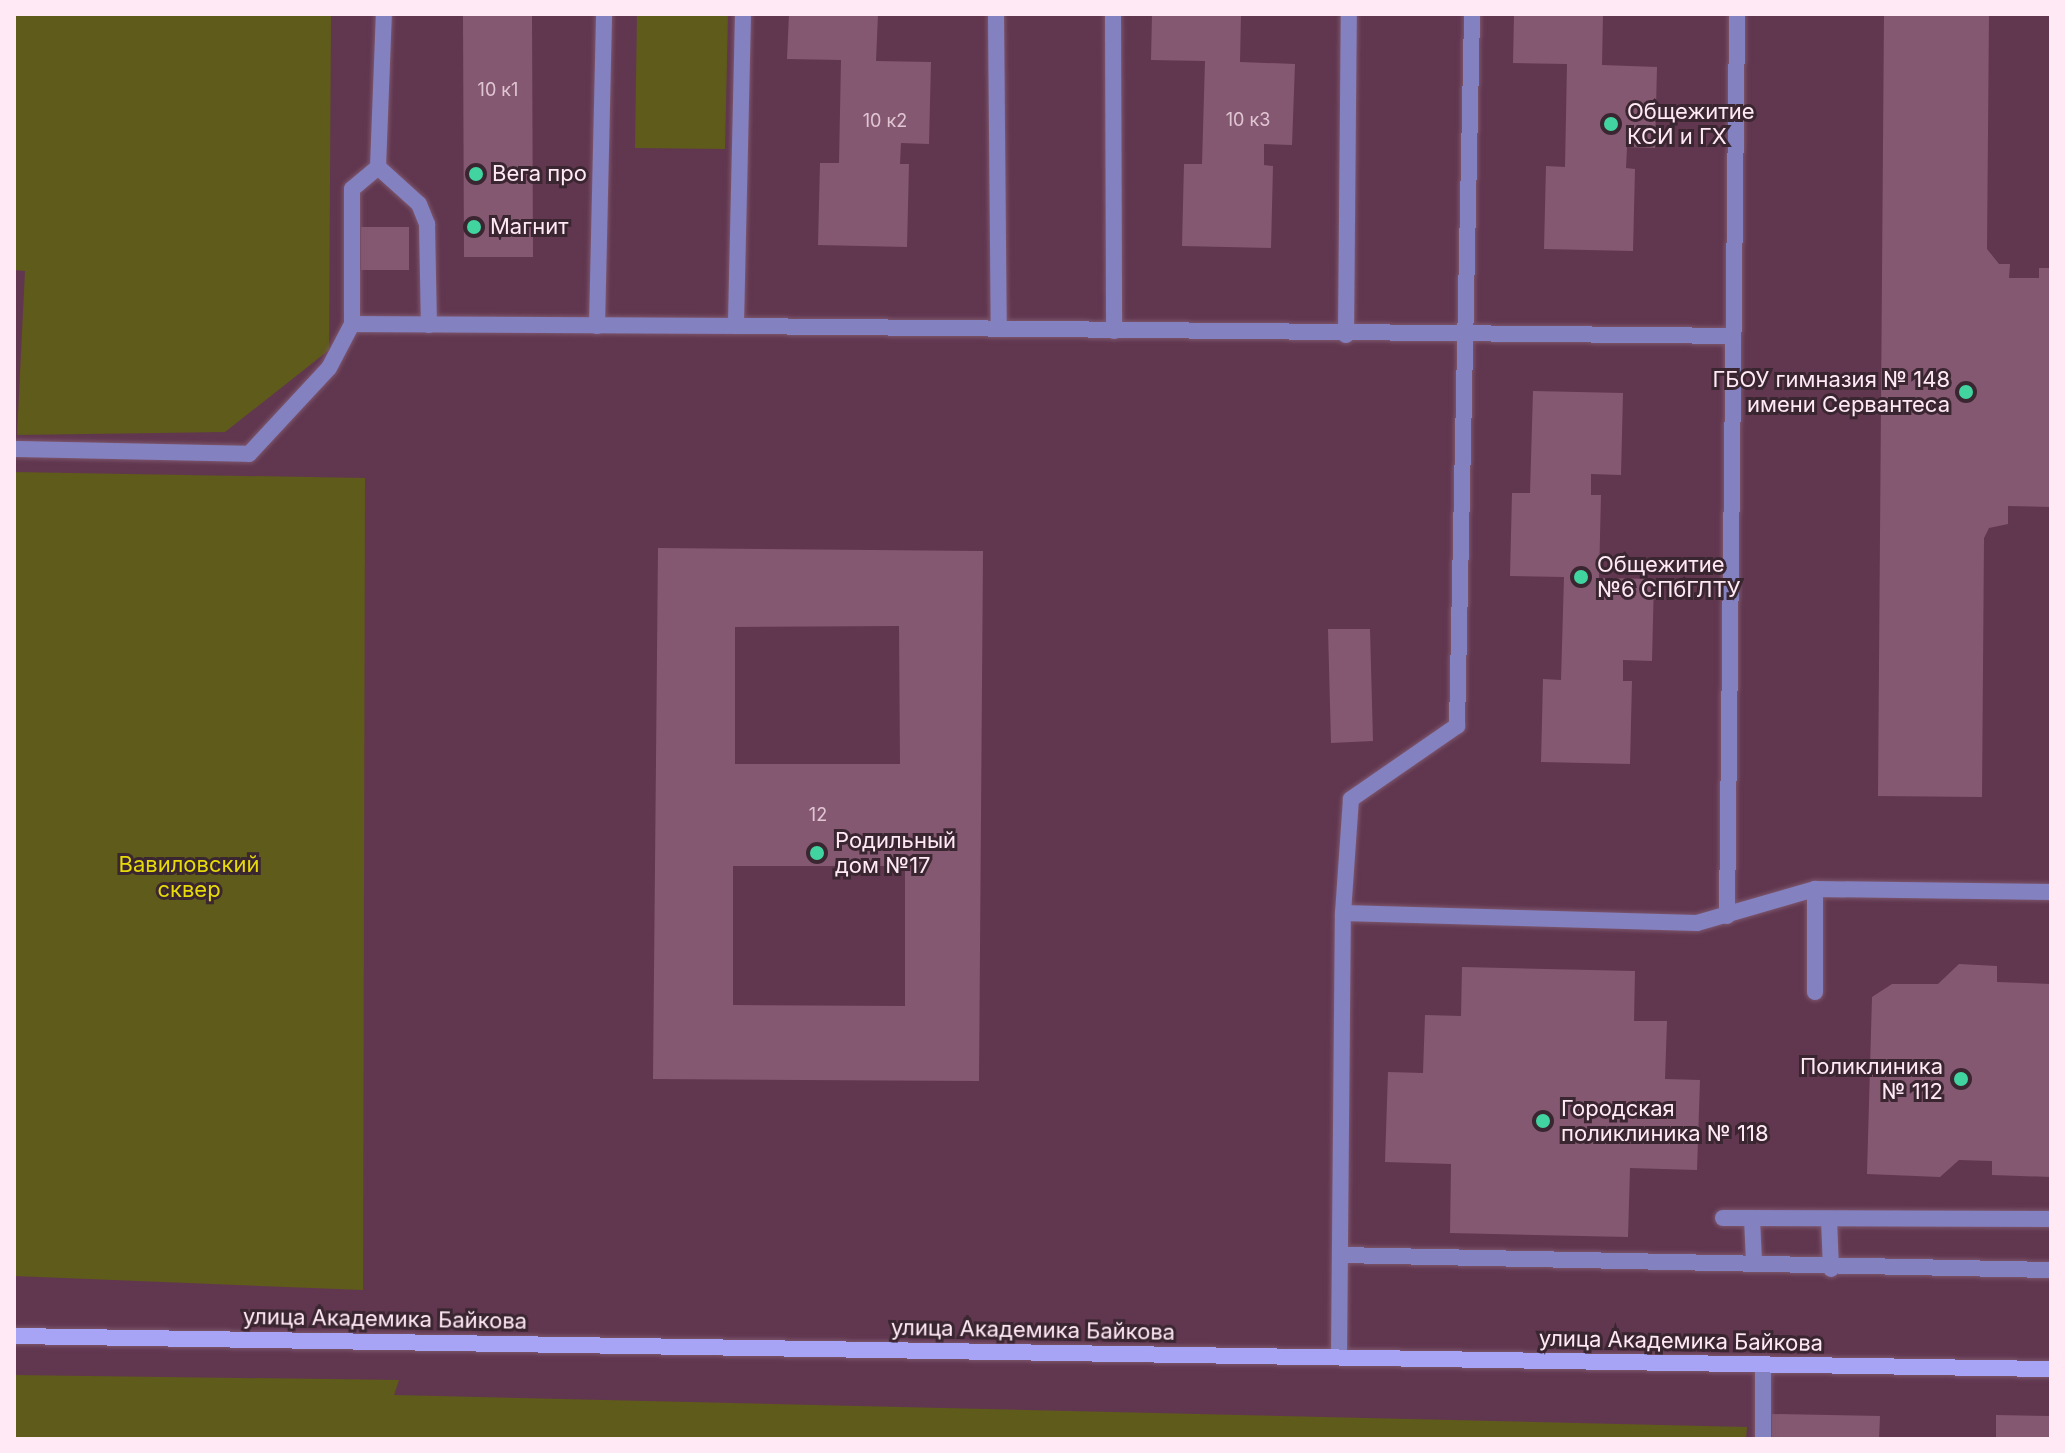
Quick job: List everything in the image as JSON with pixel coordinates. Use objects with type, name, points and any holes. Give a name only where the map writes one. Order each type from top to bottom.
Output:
[{"type":"street","name":"улица Академика Байкова","points":[[14,1336],[2051,1369]]},
{"type":"lane","points":[[14,449],[249,454],[329,368],[352,324],[352,189],[378,167],[384,14]]},
{"type":"lane","points":[[597,326],[604,14]]},
{"type":"lane","points":[[736,326],[743,14]]},
{"type":"lane","points":[[996,14],[999,329]]},
{"type":"lane","points":[[1113,14],[1114,331]]},
{"type":"lane","points":[[1346,335],[1349,14]]},
{"type":"lane","points":[[1339,1357],[1343,913],[1351,799],[1457,726],[1462,333],[1472,14]]},
{"type":"lane","points":[[1727,916],[1737,14]]},
{"type":"lane","points":[[378,167],[419,204],[427,224],[429,325]]},
{"type":"lane","points":[[352,324],[1733,336]]},
{"type":"lane","points":[[1343,913],[1697,923],[1815,889],[2051,892]]},
{"type":"lane","points":[[1815,889],[1815,992]]},
{"type":"lane","points":[[1723,1218],[2051,1219]]},
{"type":"lane","points":[[1752,1218],[1754,1261]]},
{"type":"lane","points":[[1829,1219],[1831,1269]]},
{"type":"lane","points":[[1340,1255],[1754,1261],[1831,1269],[2051,1270]]},
{"type":"lane","points":[[1763,1364],[1763,1439]]},
{"type":"green space","points":[[14,14],[331,14],[329,350],[225,432],[17,435],[25,271],[14,270]]},
{"type":"green space","points":[[637,14],[728,14],[725,149],[635,148]]},
{"type":"green space","name":"Вавиловский сквер","points":[[14,472],[365,478],[363,1290],[14,1276]]},
{"type":"green space","points":[[14,1375],[399,1380],[394,1395],[1747,1427],[1746,1439],[14,1439]]},
{"type":"building","points":[[463,14],[532,14],[533,257],[464,257]]},
{"type":"building","points":[[789,14],[878,14],[876,61],[931,62],[929,144],[901,143],[900,164],[909,164],[907,247],[818,245],[820,163],[839,163],[841,60],[787,59]]},
{"type":"building","points":[[1152,14],[1241,14],[1240,62],[1295,64],[1292,145],[1264,144],[1264,165],[1273,166],[1271,248],[1182,246],[1184,164],[1202,164],[1205,61],[1151,60]]},
{"type":"building","name":"Общежитие КСИ и ГХ","points":[[1514,14],[1603,14],[1602,65],[1657,67],[1655,148],[1627,147],[1626,168],[1635,169],[1633,251],[1544,249],[1546,166],[1565,167],[1567,64],[1513,63]]},
{"type":"building","name":"ГБОУ гимназия № 148 имени Сервантеса","points":[[1884,14],[1989,14],[1987,249],[1999,264],[2010,264],[2009,278],[2039,278],[2039,268],[2051,268],[2051,507],[2008,506],[2008,524],[1989,528],[1984,538],[1982,797],[1878,796]]},
{"type":"building","points":[[361,227],[409,227],[409,270],[361,270]]},
{"type":"building","name":"Общежитие №6 СПбГЛТУ","points":[[1533,391],[1623,393],[1621,475],[1591,474],[1591,495],[1601,495],[1599,578],[1654,579],[1652,661],[1623,660],[1623,681],[1632,681],[1630,764],[1541,762],[1543,679],[1561,680],[1564,577],[1510,576],[1512,493],[1530,493]]},
{"type":"building","points":[[658,548],[983,551],[979,1081],[653,1079]],"holes":[[[899,626],[900,764],[735,764],[735,627]],[[733,866],[905,866],[905,1006],[733,1005]]]},
{"type":"building","points":[[1328,629],[1370,629],[1373,741],[1331,743]]},
{"type":"building","name":"Поликлиника № 112","points":[[1959,964],[1997,966],[1997,982],[2051,984],[2051,1177],[1992,1175],[1992,1161],[1959,1160],[1940,1177],[1867,1174],[1872,997],[1892,984],[1938,984]]},
{"type":"building","name":"Городская поликлиника № 118","points":[[1462,967],[1635,971],[1634,1021],[1667,1021],[1665,1079],[1700,1080],[1697,1170],[1630,1168],[1628,1237],[1450,1233],[1451,1164],[1385,1162],[1388,1072],[1423,1073],[1425,1015],[1461,1016]]},
{"type":"building","points":[[1772,1414],[1880,1416],[1879,1439],[1772,1439]]},
{"type":"building","points":[[1996,1415],[2051,1416],[2051,1439],[1996,1439]]},
{"type":"place","name":"Общежитие КСИ и ГХ","points":[[1611,124]]},
{"type":"place","name":"Вега про","points":[[476,174]]},
{"type":"place","name":"Магнит","points":[[474,227]]},
{"type":"place","name":"ГБОУ гимназия № 148 имени Сервантеса","points":[[1966,392]]},
{"type":"place","name":"Общежитие №6 СПбГЛТУ","points":[[1581,577]]},
{"type":"place","name":"Родильный дом №17","points":[[817,853]]},
{"type":"place","name":"Поликлиника № 112","points":[[1961,1079]]},
{"type":"place","name":"Городская поликлиника № 118","points":[[1543,1121]]}]
